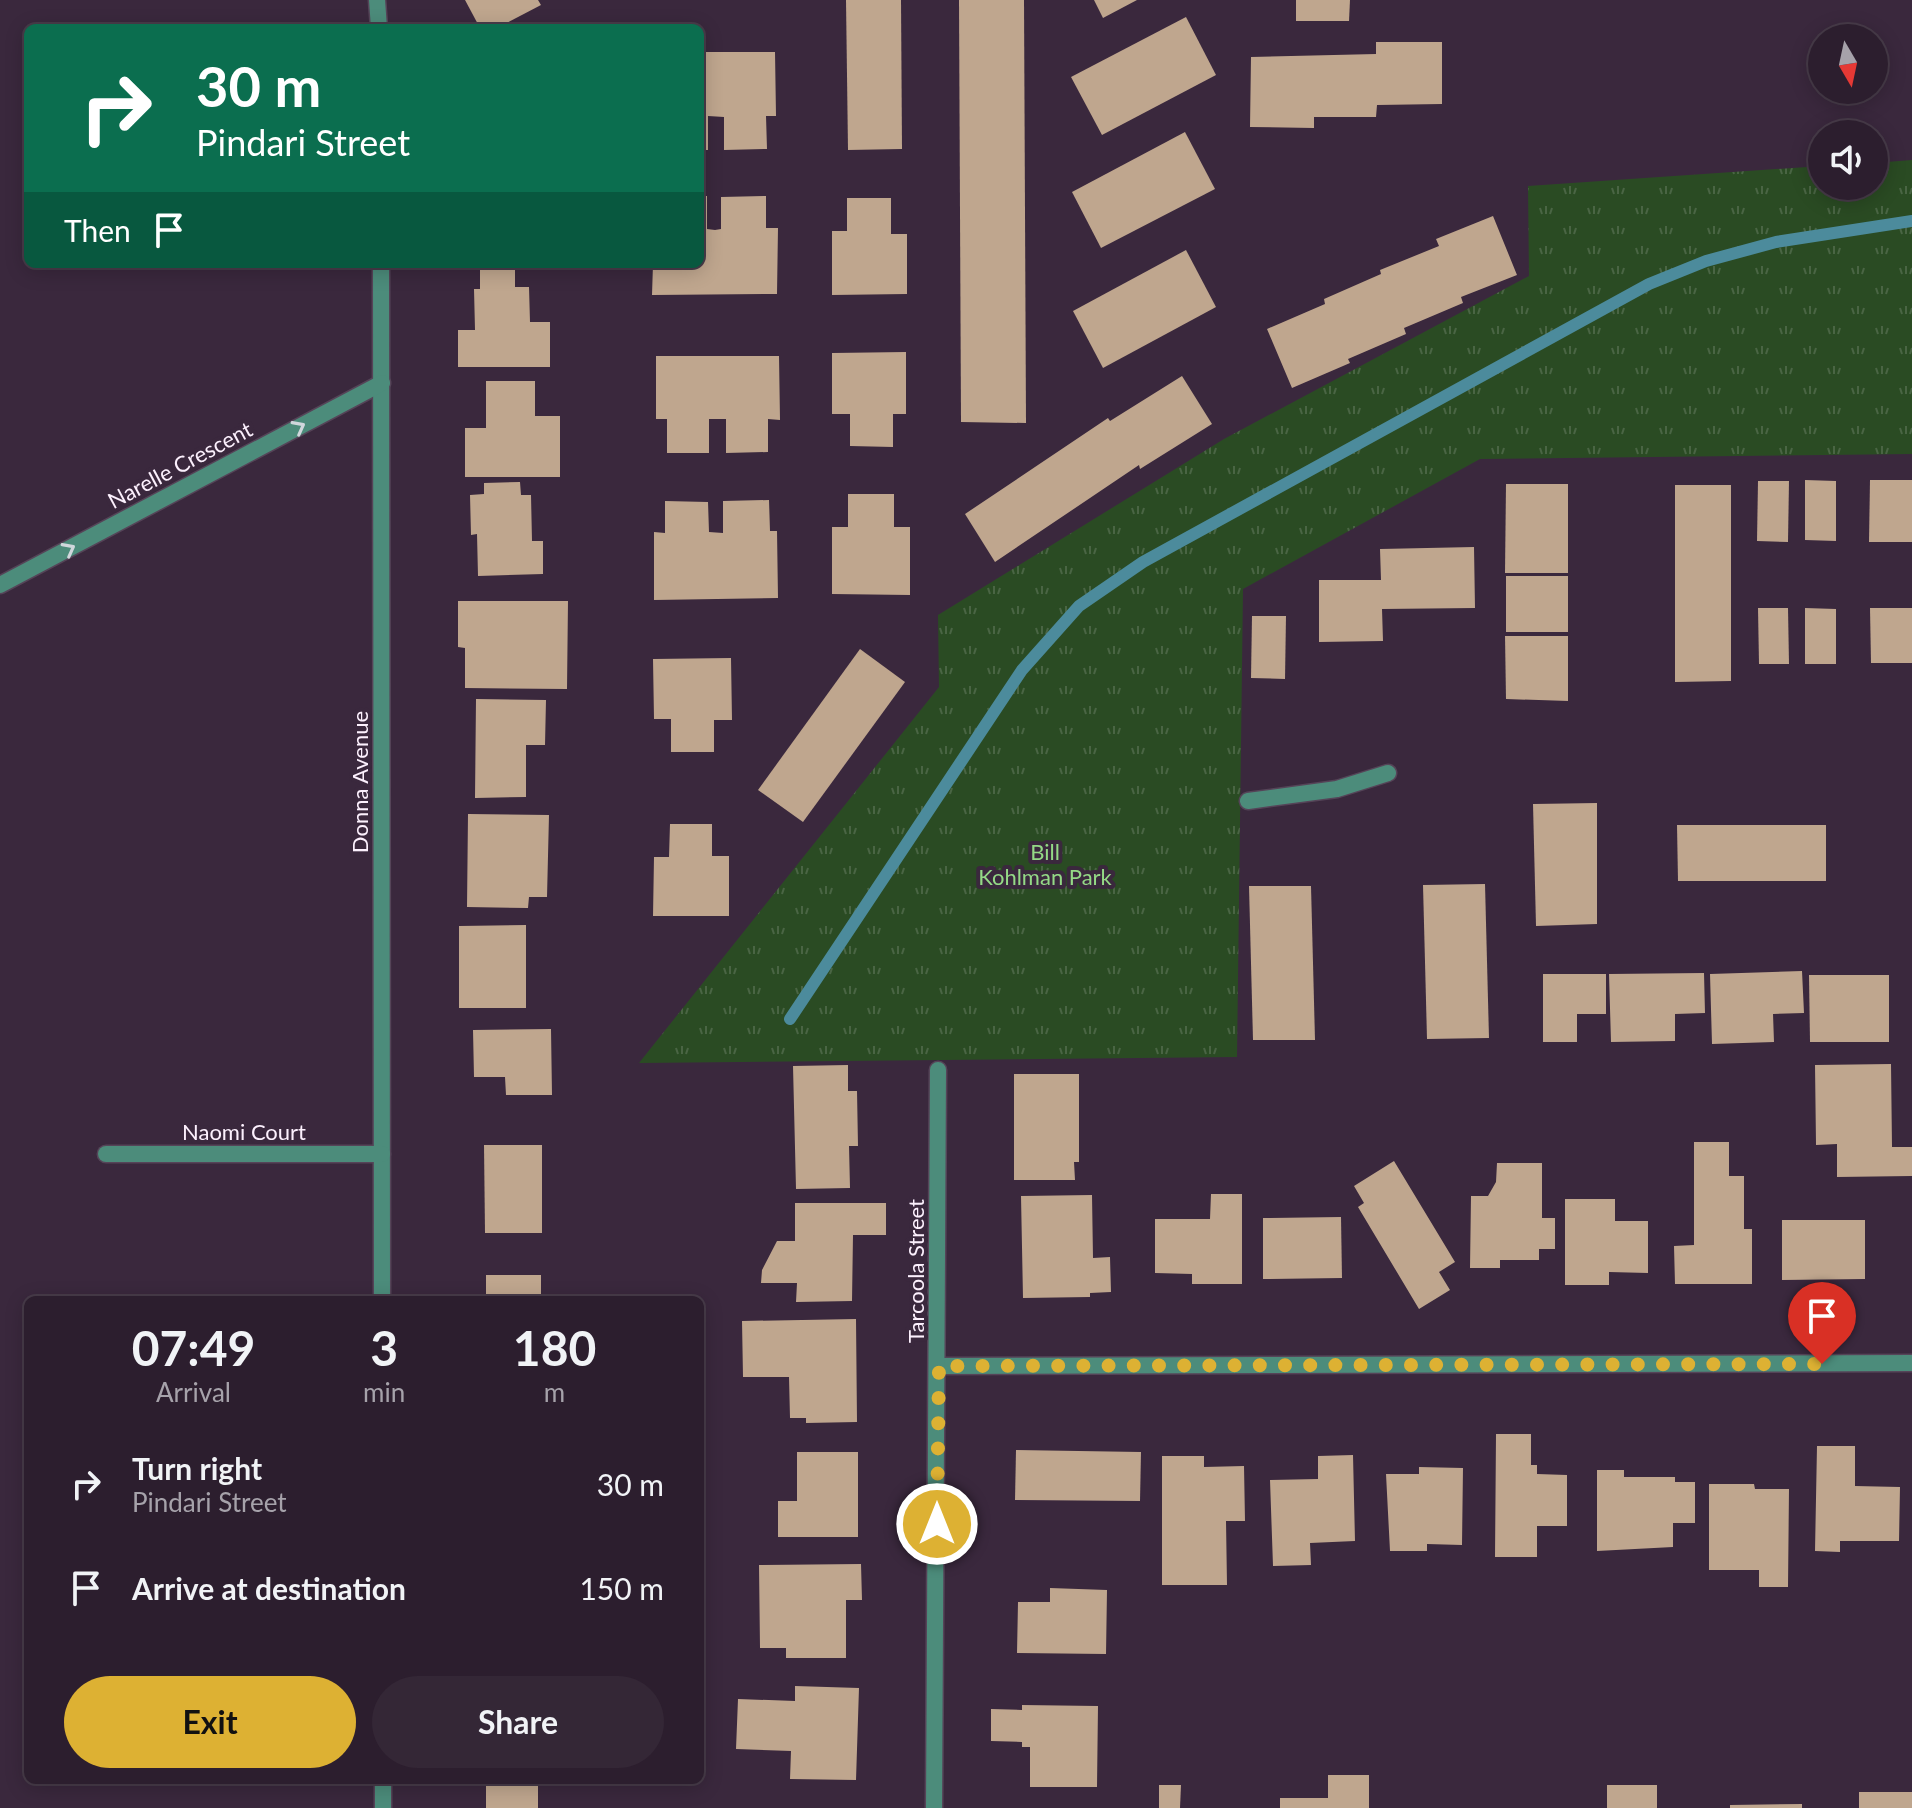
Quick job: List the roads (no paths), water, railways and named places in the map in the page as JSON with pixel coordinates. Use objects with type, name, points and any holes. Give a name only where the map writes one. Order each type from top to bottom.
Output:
[{"type":"street","points":[[377,0],[379,24]]},
{"type":"street","name":"Donna Avenue","points":[[381,268],[382,1296]]},
{"type":"street","name":"Narelle Crescent","points":[[0,585],[382,383]]},
{"type":"street","points":[[1248,801],[1337,789],[1388,773]]},
{"type":"street","name":"Tarcoola Street","points":[[934,1808],[939,1366],[938,1070]]},
{"type":"street","name":"Naomi Court","points":[[106,1154],[382,1154]]},
{"type":"street","points":[[939,1366],[1912,1363]]},
{"type":"street","points":[[383,1784],[383,1808]]},
{"type":"waterway","points":[[790,1019],[1022,670],[1079,606],[1143,562],[1649,284],[1706,261],[1776,242],[1912,221]]},
{"type":"park label","name":"Bill Kohlman Park","points":[[1045,864]]}]
